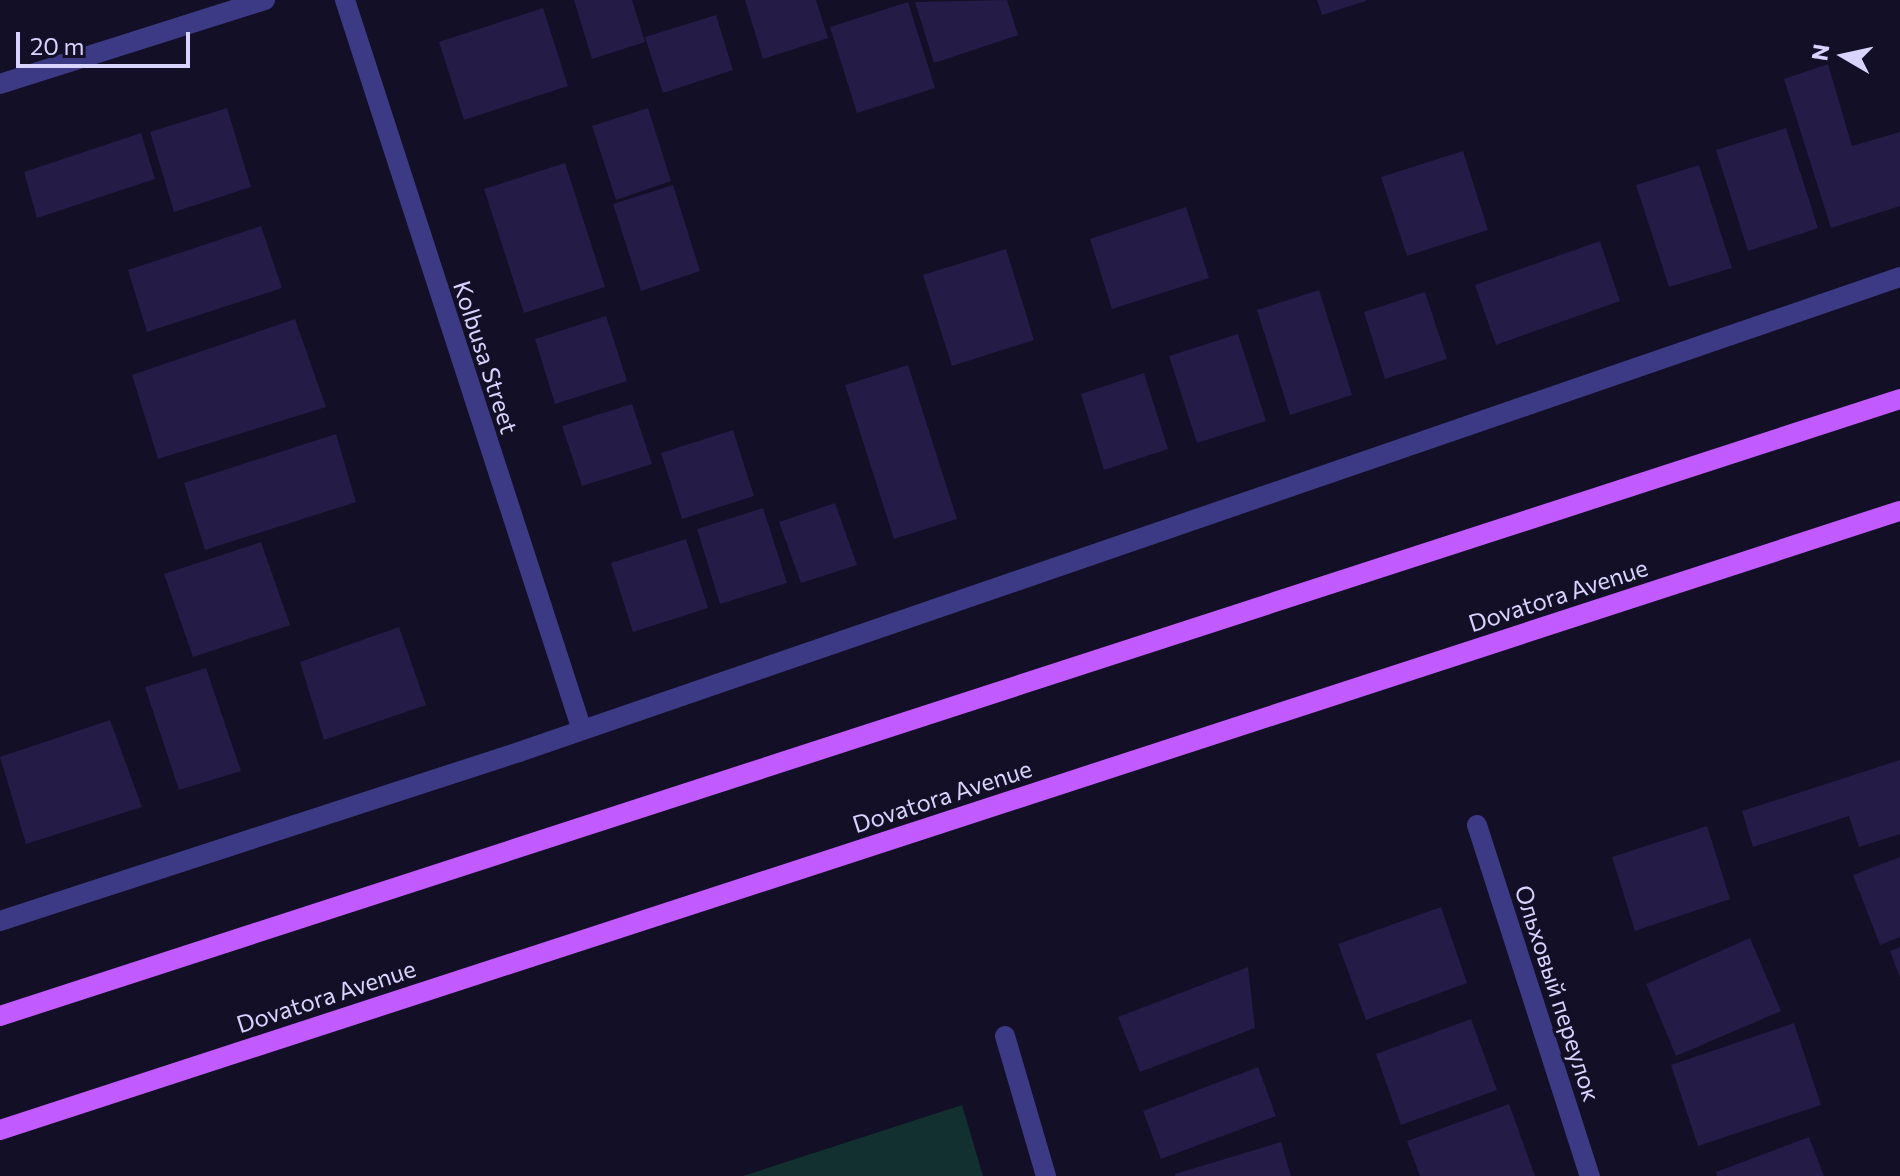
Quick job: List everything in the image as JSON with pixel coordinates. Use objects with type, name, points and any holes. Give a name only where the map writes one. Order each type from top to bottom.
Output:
[{"type":"main road","points":[[0,1016],[1900,399]]},
{"type":"main road","name":"Dovatora Avenue","points":[[0,1130],[1900,511]]},
{"type":"street","points":[[0,84],[265,0]]},
{"type":"street","name":"Kolbusa Street","points":[[345,0],[581,727]]},
{"type":"street","points":[[0,921],[581,727],[1900,277]]},
{"type":"street","name":"Ольховый переулок","points":[[1477,825],[1590,1176]]},
{"type":"street","points":[[1005,1036],[1046,1176]]},
{"type":"green space","points":[[962,1105],[983,1176],[743,1176]]},
{"type":"building","points":[[574,0],[632,0],[645,42],[592,59]]},
{"type":"building","points":[[745,0],[816,0],[828,38],[763,59]]},
{"type":"building","points":[[1007,0],[1018,35],[934,63],[915,2]]},
{"type":"building","points":[[1317,0],[1366,0],[1366,1],[1322,15]]},
{"type":"building","points":[[908,2],[935,88],[857,113],[830,27]]},
{"type":"building","points":[[543,8],[568,86],[464,120],[439,42]]},
{"type":"building","points":[[716,15],[733,70],[663,93],[645,37]]},
{"type":"building","points":[[1828,64],[1852,146],[1900,132],[1900,206],[1831,228],[1784,79]]},
{"type":"building","points":[[227,108],[251,187],[174,212],[150,132]]},
{"type":"building","points":[[648,108],[671,181],[616,200],[592,126]]},
{"type":"building","points":[[1786,128],[1818,228],[1748,251],[1716,150]]},
{"type":"building","points":[[141,133],[155,179],[37,218],[24,172]]},
{"type":"building","points":[[1463,151],[1488,230],[1407,256],[1381,177]]},
{"type":"building","points":[[565,163],[605,287],[524,313],[484,189]]},
{"type":"building","points":[[1699,165],[1732,268],[1669,287],[1636,185]]},
{"type":"building","points":[[673,185],[700,271],[641,291],[613,204]]},
{"type":"building","points":[[1186,207],[1209,278],[1112,309],[1090,239]]},
{"type":"building","points":[[261,226],[282,288],[147,332],[128,270]]},
{"type":"building","points":[[1600,241],[1620,301],[1496,345],[1475,285]]},
{"type":"building","points":[[1006,249],[1034,340],[952,366],[923,275]]},
{"type":"building","points":[[1319,290],[1352,395],[1290,415],[1257,310]]},
{"type":"building","points":[[1425,292],[1447,359],[1385,379],[1364,312]]},
{"type":"building","points":[[606,316],[627,381],[555,404],[535,339]]},
{"type":"building","points":[[295,319],[326,407],[158,459],[132,375]]},
{"type":"building","points":[[1238,334],[1266,421],[1197,443],[1169,356]]},
{"type":"building","points":[[908,365],[957,519],[894,539],[845,385]]},
{"type":"building","points":[[1144,373],[1168,449],[1104,470],[1081,394]]},
{"type":"building","points":[[632,404],[652,464],[582,486],[562,426]]},
{"type":"building","points":[[733,430],[754,496],[682,519],[661,453]]},
{"type":"building","points":[[336,434],[356,502],[205,550],[184,483]]},
{"type":"building","points":[[835,503],[857,565],[801,583],[779,522]]},
{"type":"building","points":[[763,508],[787,583],[720,604],[697,529]]},
{"type":"building","points":[[686,539],[708,608],[633,632],[611,563]]},
{"type":"building","points":[[261,542],[290,625],[193,657],[164,574]]},
{"type":"building","points":[[399,627],[426,705],[324,740],[300,662]]},
{"type":"building","points":[[206,668],[241,771],[179,790],[145,687]]},
{"type":"building","points":[[110,720],[142,807],[26,844],[0,757]]},
{"type":"building","points":[[1900,760],[1900,834],[1859,847],[1849,816],[1753,847],[1742,811]]},
{"type":"building","points":[[1707,826],[1730,899],[1635,931],[1612,857]]},
{"type":"building","points":[[1900,857],[1900,937],[1880,945],[1853,875]]},
{"type":"building","points":[[1441,907],[1467,983],[1366,1020],[1338,944]]},
{"type":"building","points":[[1750,938],[1781,1011],[1676,1056],[1646,984]]},
{"type":"building","points":[[1900,947],[1900,978],[1890,951]]},
{"type":"building","points":[[1248,967],[1255,1028],[1140,1072],[1118,1017]]},
{"type":"building","points":[[1471,1019],[1497,1090],[1401,1125],[1376,1054]]},
{"type":"building","points":[[1794,1023],[1821,1105],[1698,1146],[1671,1065]]},
{"type":"building","points":[[1258,1067],[1276,1116],[1161,1159],[1143,1111]]},
{"type":"building","points":[[1509,1104],[1535,1176],[1420,1176],[1407,1141]]},
{"type":"building","points":[[1809,1137],[1824,1176],[1717,1176],[1716,1172]]},
{"type":"building","points":[[1281,1142],[1291,1176],[1175,1176],[1175,1174]]}]
